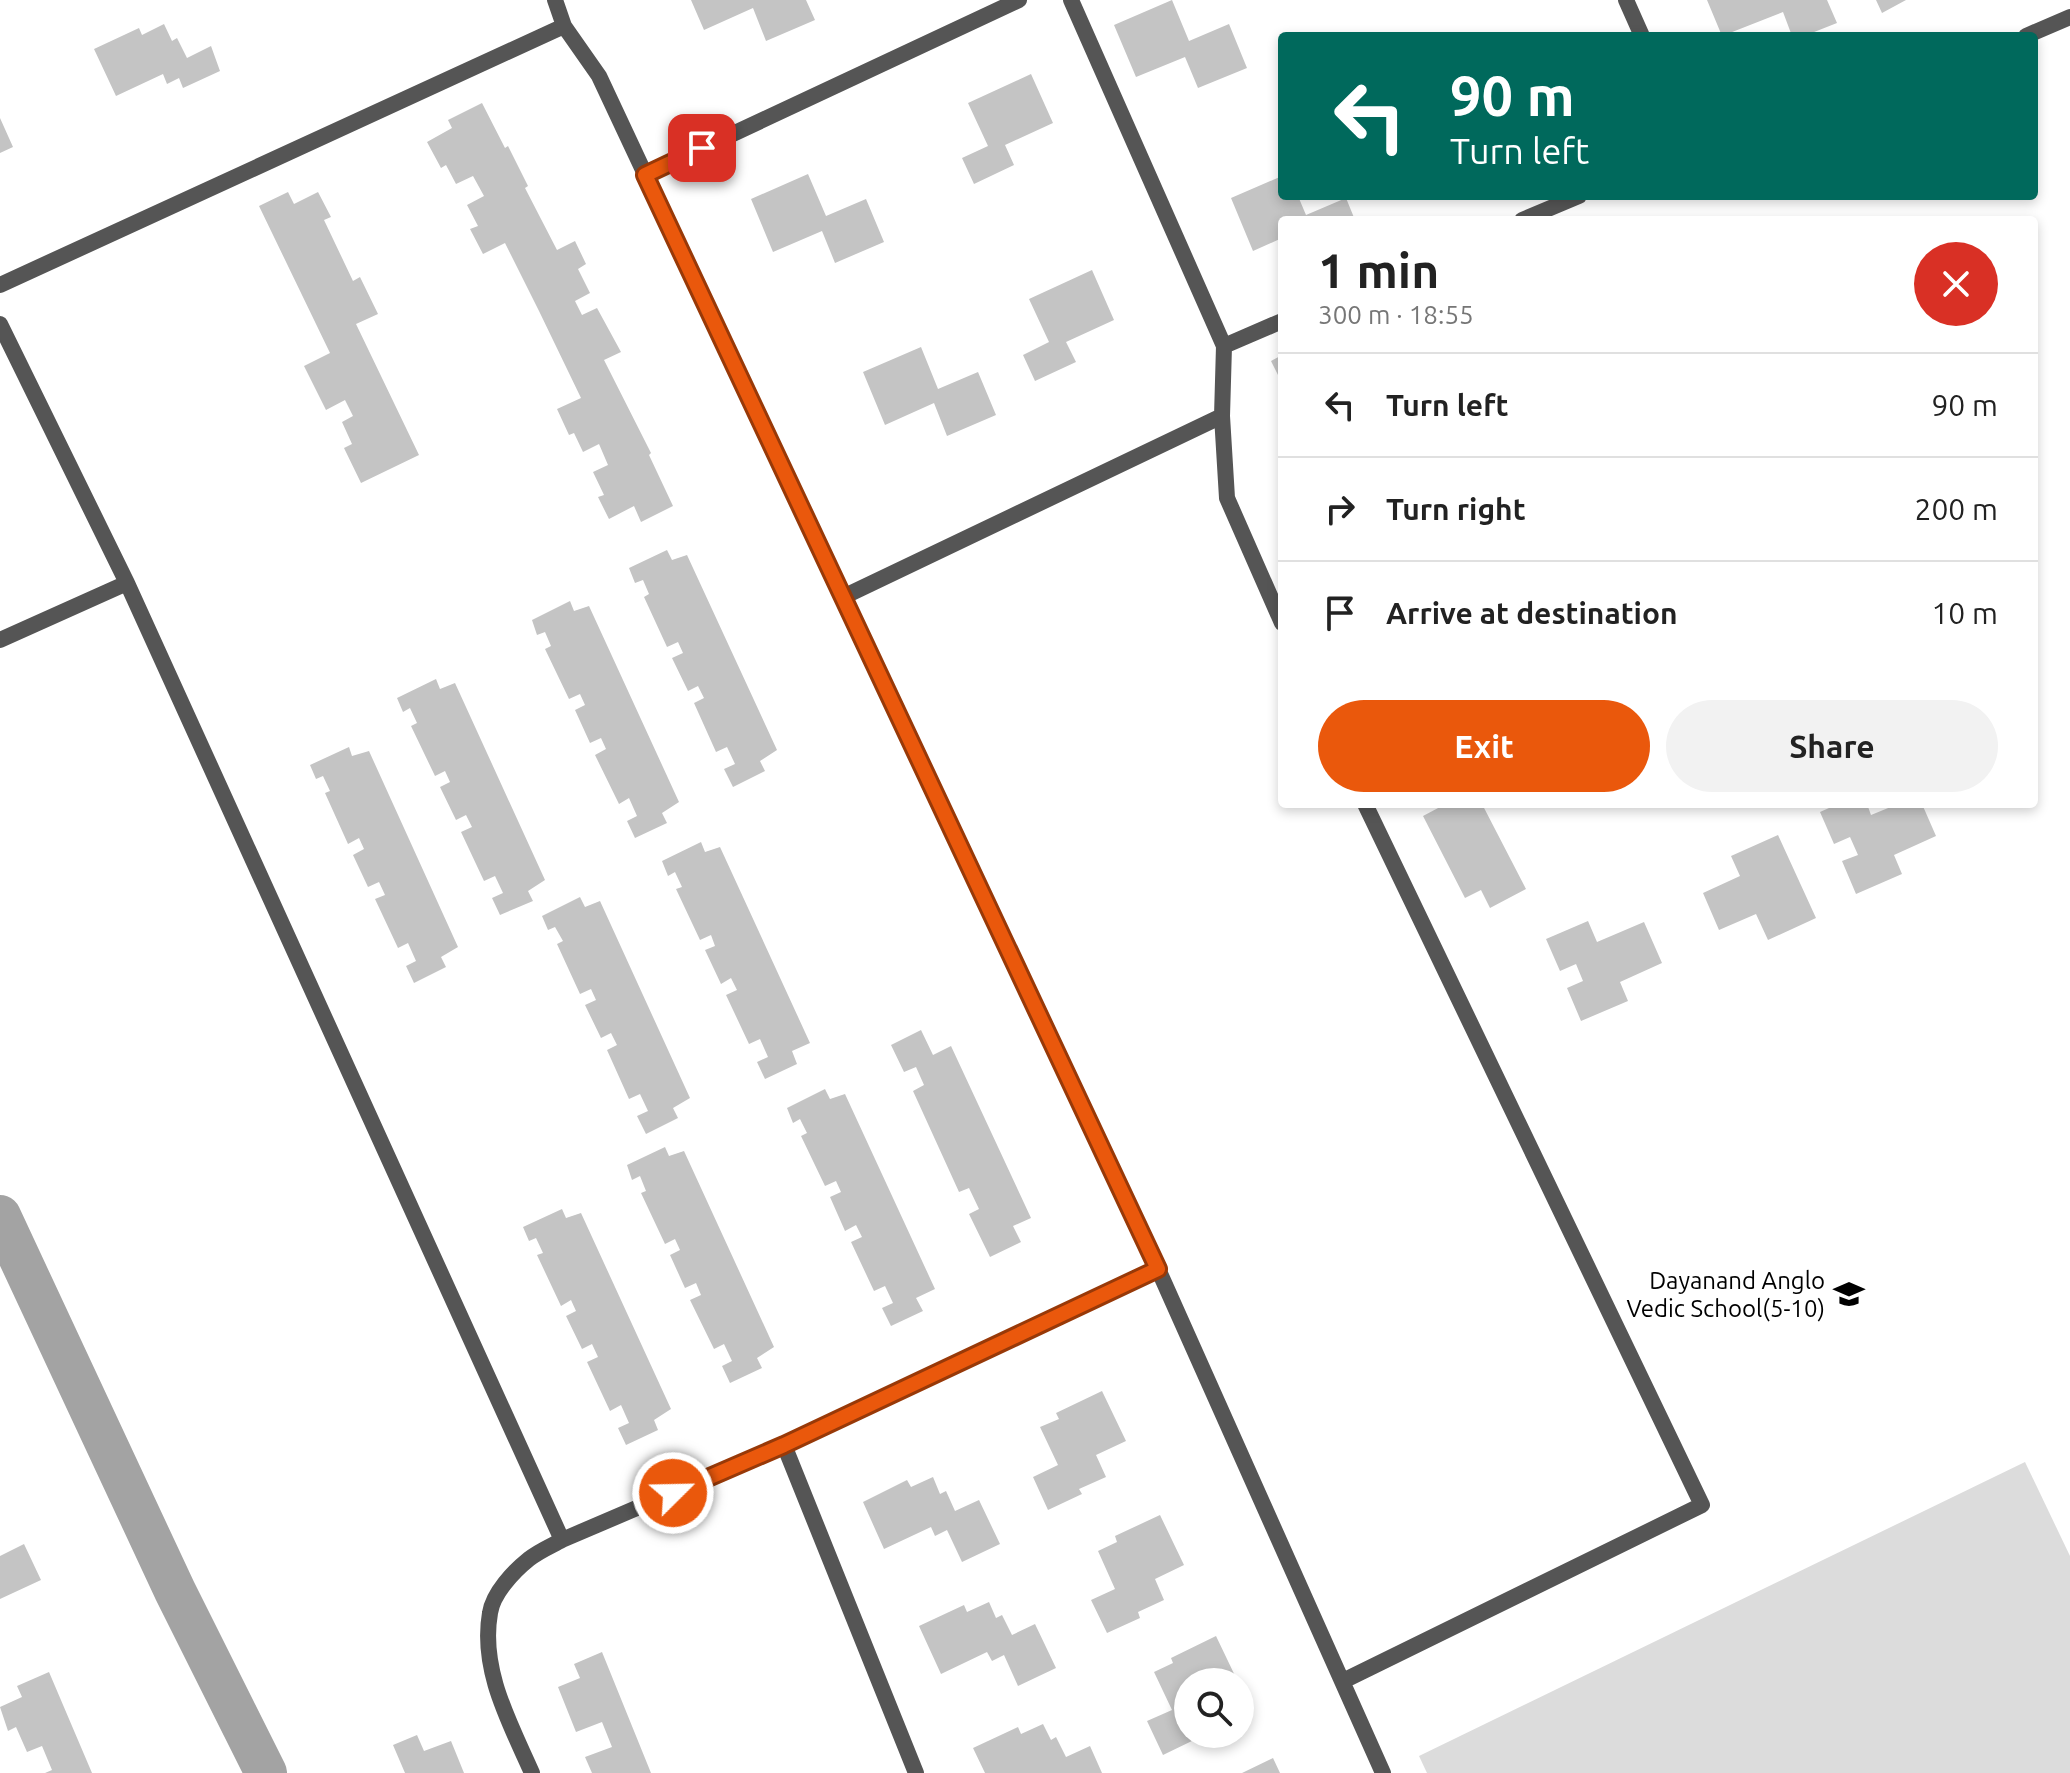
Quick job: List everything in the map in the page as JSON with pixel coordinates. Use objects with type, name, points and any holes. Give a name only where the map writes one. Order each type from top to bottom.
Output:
[{"type":"street","points":[[555,0],[564,26],[599,76],[1158,1269],[1383,1773]]},
{"type":"street","points":[[645,175],[1019,0]]},
{"type":"street","points":[[1071,0],[1224,346],[1222,416],[1227,498],[1278,614]]},
{"type":"street","points":[[1626,0],[1640,32]]},
{"type":"street","points":[[2035,32],[2070,17]]},
{"type":"street","points":[[0,285],[564,26]]},
{"type":"street","points":[[1532,216],[1570,200]]},
{"type":"street","points":[[1224,346],[1278,323]]},
{"type":"street","points":[[0,324],[127,583],[562,1540]]},
{"type":"street","points":[[843,597],[1222,416]]},
{"type":"street","points":[[0,640],[127,583]]},
{"type":"street","points":[[1343,1681],[1702,1505],[1367,808]]},
{"type":"street","points":[[532,1773],[498,1695],[488,1651],[490,1610],[507,1581],[531,1557],[562,1540],[784,1445],[1158,1269]]},
{"type":"street","points":[[784,1445],[916,1773]]},
{"type":"shaded area","points":[[2025,1462],[2070,1556],[2070,1773],[1427,1773],[1419,1756]]},
{"type":"building","points":[[691,0],[806,0],[815,20],[766,41],[753,8],[704,30]]},
{"type":"building","points":[[1172,0],[1189,41],[1229,24],[1247,68],[1198,88],[1185,57],[1136,77],[1114,25]]},
{"type":"building","points":[[1707,0],[1827,0],[1837,23],[1814,32],[1790,32],[1783,12],[1732,32],[1720,32]]},
{"type":"building","points":[[1876,0],[1906,0],[1882,13]]},
{"type":"building","points":[[164,24],[172,41],[177,38],[187,58],[211,46],[220,71],[183,88],[179,78],[167,84],[163,74],[116,96],[94,49],[139,28],[142,35]]},
{"type":"building","points":[[1031,74],[1053,123],[1005,145],[1014,165],[974,184],[962,158],[988,146],[968,103]]},
{"type":"building","points":[[482,103],[505,148],[508,146],[528,186],[525,188],[557,250],[575,241],[586,264],[578,269],[590,293],[575,301],[582,315],[597,308],[621,352],[604,360],[651,453],[649,455],[673,506],[641,522],[634,506],[609,519],[598,497],[604,495],[593,472],[608,465],[599,444],[583,452],[574,433],[569,435],[557,409],[581,398],[505,243],[483,254],[470,229],[478,226],[467,205],[484,196],[473,176],[456,184],[446,165],[441,168],[427,142],[452,128],[448,120]]},
{"type":"building","points":[[0,118],[13,147],[0,153]]},
{"type":"building","points":[[808,174],[826,216],[866,199],[884,242],[835,263],[822,231],[773,252],[751,199]]},
{"type":"building","points":[[1278,178],[1278,200],[1300,200],[1306,215],[1347,200],[1353,216],[1278,216],[1278,240],[1253,251],[1231,198]]},
{"type":"building","points":[[288,192],[294,204],[318,192],[331,217],[324,220],[353,281],[360,277],[378,314],[356,324],[419,455],[361,483],[344,448],[352,444],[342,422],[353,416],[345,400],[326,410],[304,366],[330,353],[259,206]]},
{"type":"building","points":[[1092,270],[1114,320],[1066,342],[1076,362],[1035,381],[1023,355],[1049,342],[1029,299]]},
{"type":"building","points":[[921,347],[938,389],[978,372],[996,415],[947,436],[934,403],[885,425],[863,372]]},
{"type":"building","points":[[1278,357],[1278,375],[1271,361]]},
{"type":"building","points":[[667,550],[672,560],[687,555],[777,750],[760,761],[765,771],[733,787],[724,769],[735,764],[727,747],[716,752],[694,703],[704,698],[698,686],[688,691],[672,658],[683,653],[678,642],[667,647],[644,597],[649,594],[643,580],[635,583],[629,568]]},
{"type":"building","points":[[570,601],[574,611],[589,606],[679,802],[662,813],[667,823],[635,838],[627,821],[637,816],[629,798],[619,804],[595,755],[606,749],[601,738],[590,743],[575,710],[585,705],[580,694],[569,699],[545,649],[551,646],[545,632],[537,635],[532,620]]},
{"type":"building","points":[[436,679],[440,689],[455,683],[545,880],[528,891],[533,901],[500,915],[492,898],[503,893],[495,876],[484,881],[461,832],[472,827],[466,815],[456,820],[440,787],[450,782],[445,771],[435,776],[411,726],[417,723],[410,708],[403,712],[397,698]]},
{"type":"building","points":[[349,747],[352,756],[369,751],[458,947],[441,957],[446,967],[414,983],[406,966],[416,961],[408,943],[398,948],[375,899],[385,895],[379,882],[368,887],[353,855],[364,849],[359,838],[348,844],[325,793],[330,791],[323,776],[316,779],[310,765]]},
{"type":"building","points":[[1438,808],[1484,808],[1526,889],[1490,908],[1481,890],[1465,898],[1423,816]]},
{"type":"building","points":[[1829,808],[1868,808],[1871,815],[1888,808],[1924,808],[1936,836],[1894,855],[1902,874],[1856,894],[1842,861],[1858,855],[1850,837],[1834,844],[1820,812]]},
{"type":"building","points":[[1778,835],[1816,918],[1768,940],[1756,914],[1719,930],[1703,893],[1740,876],[1731,856]]},
{"type":"building","points":[[701,842],[705,852],[720,847],[810,1043],[792,1051],[797,1064],[765,1079],[757,1062],[768,1057],[760,1039],[749,1044],[726,995],[737,990],[731,978],[721,984],[705,950],[715,946],[711,935],[700,940],[676,889],[682,887],[675,872],[668,876],[662,861]]},
{"type":"building","points":[[580,897],[585,907],[600,901],[690,1098],[673,1108],[678,1118],[646,1134],[637,1116],[648,1111],[640,1094],[629,1099],[607,1050],[617,1045],[611,1033],[601,1038],[585,1005],[596,1000],[591,989],[580,994],[557,944],[563,941],[555,927],[548,930],[542,916]]},
{"type":"building","points":[[1588,921],[1597,942],[1644,922],[1662,963],[1620,982],[1628,1001],[1581,1021],[1567,988],[1583,981],[1576,964],[1560,971],[1546,939]]},
{"type":"building","points":[[921,1030],[933,1055],[951,1046],[1031,1218],[1013,1226],[1021,1242],[990,1257],[969,1214],[979,1209],[969,1188],[959,1192],[913,1091],[924,1085],[916,1067],[904,1072],[891,1045]]},
{"type":"building","points":[[825,1089],[830,1099],[845,1094],[935,1289],[916,1298],[923,1311],[891,1326],[882,1308],[893,1303],[885,1286],[874,1291],[851,1242],[862,1237],[856,1225],[845,1231],[830,1197],[841,1192],[836,1181],[825,1186],[801,1136],[807,1133],[800,1119],[793,1123],[787,1108]]},
{"type":"building","points":[[665,1147],[669,1156],[684,1151],[774,1347],[757,1358],[762,1368],[730,1383],[722,1366],[732,1361],[724,1344],[714,1349],[690,1300],[701,1295],[696,1283],[685,1288],[670,1255],[680,1250],[675,1239],[665,1244],[641,1193],[646,1191],[640,1176],[632,1180],[627,1165]]},
{"type":"building","points":[[562,1209],[566,1218],[581,1213],[671,1409],[654,1420],[658,1430],[626,1445],[618,1428],[629,1423],[621,1405],[610,1411],[587,1362],[598,1357],[592,1344],[582,1349],[566,1316],[576,1311],[571,1300],[561,1306],[537,1255],[543,1253],[536,1238],[529,1241],[523,1227]]},
{"type":"building","points":[[1102,1391],[1126,1441],[1096,1455],[1106,1477],[1079,1489],[1082,1494],[1048,1510],[1033,1477],[1058,1465],[1040,1427],[1059,1419],[1056,1413]]},
{"type":"building","points":[[933,1477],[940,1494],[946,1491],[955,1511],[979,1500],[1000,1544],[962,1562],[947,1530],[935,1536],[931,1527],[884,1549],[863,1502],[907,1480],[911,1487]]},
{"type":"building","points":[[1160,1515],[1184,1565],[1155,1579],[1164,1600],[1138,1612],[1140,1618],[1107,1633],[1091,1600],[1115,1589],[1098,1551],[1117,1542],[1115,1536]]},
{"type":"building","points":[[24,1544],[41,1580],[0,1599],[0,1556]]},
{"type":"building","points":[[989,1602],[996,1618],[1002,1615],[1012,1635],[1035,1624],[1056,1668],[1018,1686],[1004,1655],[992,1661],[987,1652],[941,1674],[919,1626],[964,1605],[967,1612]]},
{"type":"building","points":[[1216,1636],[1231,1668],[1174,1668],[1174,1748],[1177,1748],[1163,1755],[1147,1721],[1172,1710],[1154,1672],[1173,1663],[1171,1658]]},
{"type":"building","points":[[602,1652],[651,1773],[592,1773],[585,1757],[612,1747],[602,1722],[576,1732],[558,1687],[580,1678],[574,1664]]},
{"type":"building","points":[[49,1672],[92,1773],[45,1773],[52,1770],[42,1746],[27,1752],[16,1727],[8,1731],[0,1707],[22,1697],[17,1686]]},
{"type":"building","points":[[1043,1724],[1051,1740],[1056,1737],[1066,1757],[1090,1746],[1102,1773],[985,1773],[973,1748],[1018,1727],[1021,1734]]},
{"type":"building","points":[[417,1735],[424,1751],[451,1741],[464,1773],[405,1773],[393,1745]]},
{"type":"building","points":[[1273,1758],[1280,1773],[1242,1773]]},
{"type":"waterway","points":[[0,1216],[175,1591],[266,1773]]},
{"type":"place","name":"Dayanand Anglo Vedic School(5-10)","points":[[1849,1294]]},
{"type":"route","points":[[673,1493],[784,1445],[1158,1269],[645,175],[702,148]]}]
